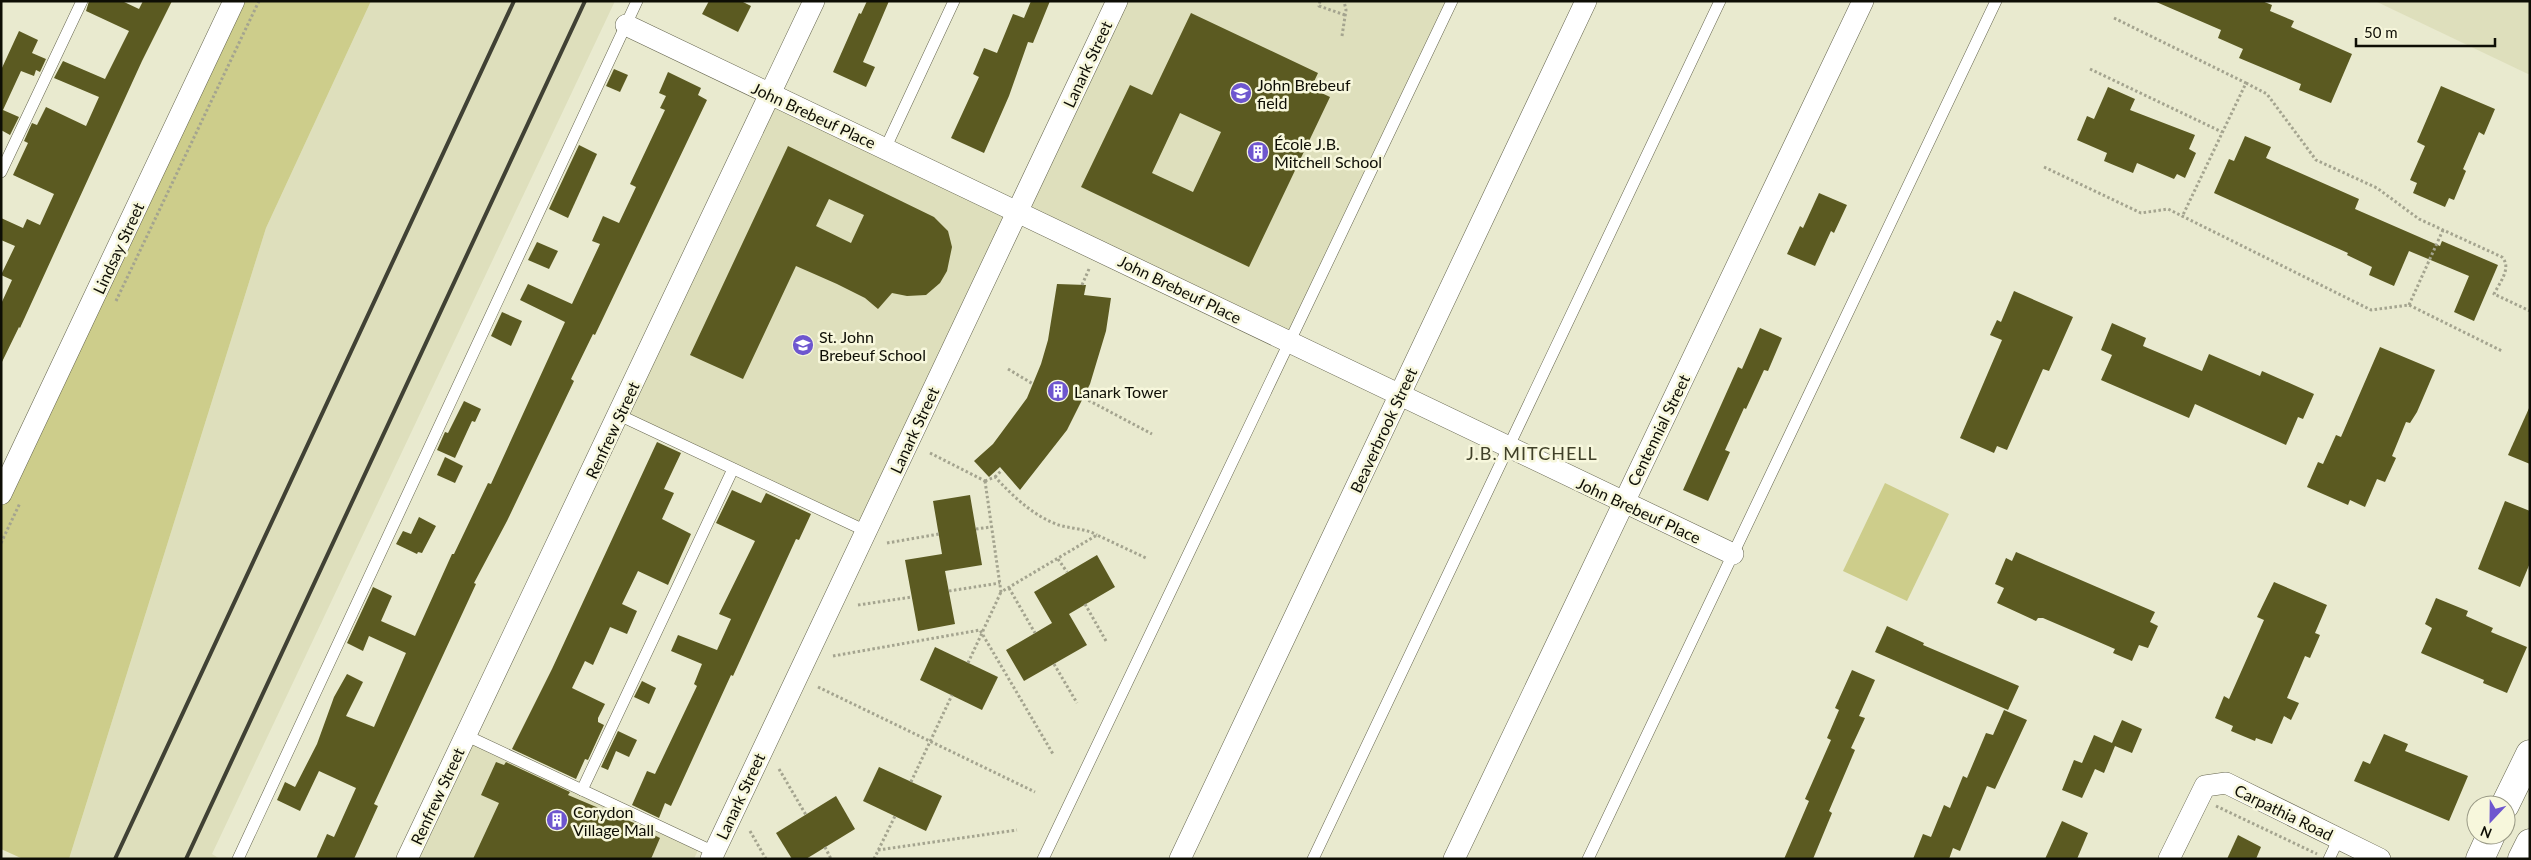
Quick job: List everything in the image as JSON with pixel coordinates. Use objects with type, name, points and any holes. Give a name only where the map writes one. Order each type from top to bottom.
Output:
[{"type":"main road","points":[[2510,795],[2530,754]]},
{"type":"main road","points":[[2522,859],[2530,843]]},
{"type":"main road","points":[[2480,859],[2486,845]]},
{"type":"street","name":"Lindsay Street","points":[[1,494],[234,1]]},
{"type":"street","name":"Renfrew Street","points":[[407,859],[814,1]]},
{"type":"street","name":"Lanark Street","points":[[712,855],[1117,1]]},
{"type":"street","name":"Beaverbrook Street","points":[[1180,859],[1586,1]]},
{"type":"street","name":"Centennial Street","points":[[1454,859],[1863,1]]},
{"type":"street","name":"John Brebeuf Place","points":[[626,25],[1733,554]]},
{"type":"street","name":"Carpathia Road","points":[[2169,859],[2205,786],[2226,783],[2380,859]]},
{"type":"lane","points":[[1,172],[82,1]]},
{"type":"lane","points":[[238,859],[637,1]]},
{"type":"lane","points":[[885,149],[954,1]]},
{"type":"lane","points":[[1043,859],[1452,1]]},
{"type":"lane","points":[[1313,859],[1720,1]]},
{"type":"lane","points":[[1588,859],[1996,1]]},
{"type":"lane","points":[[619,415],[866,531]]},
{"type":"lane","points":[[582,790],[734,469]]},
{"type":"lane","points":[[465,735],[582,790],[712,855]]},
{"type":"lane","points":[[2324,857],[2338,838]]},
{"type":"path","points":[[115,304],[259,1]]},
{"type":"path","points":[[1320,1],[1319,6],[1346,15]]},
{"type":"path","points":[[1342,36],[1346,15],[1344,1]]},
{"type":"path","points":[[2114,18],[2267,94],[2316,160],[2378,188],[2419,219],[2502,257],[2507,262],[2507,268],[2494,294],[2530,311]]},
{"type":"path","points":[[2090,69],[2222,132]]},
{"type":"path","points":[[2182,217],[2246,83]]},
{"type":"path","points":[[2044,167],[2141,213],[2168,210],[2371,310],[2409,304],[2502,352]]},
{"type":"path","points":[[2409,304],[2443,230]]},
{"type":"path","points":[[1082,285],[1090,269]]},
{"type":"path","points":[[1008,369],[1033,384]]},
{"type":"path","points":[[1084,398],[1152,434]]},
{"type":"path","points":[[930,453],[985,481],[995,477],[1002,470]]},
{"type":"path","points":[[995,477],[1035,514],[1055,523],[1097,535],[1146,558]]},
{"type":"path","points":[[968,663],[1001,592],[985,481]]},
{"type":"path","points":[[1,542],[22,498]]},
{"type":"path","points":[[976,529],[991,527]]},
{"type":"path","points":[[887,543],[939,534]]},
{"type":"path","points":[[1001,592],[1097,535]]},
{"type":"path","points":[[1058,559],[1066,572]]},
{"type":"path","points":[[949,591],[1000,583]]},
{"type":"path","points":[[1009,588],[1034,633]]},
{"type":"path","points":[[858,605],[912,597]]},
{"type":"path","points":[[1085,604],[1106,641]]},
{"type":"path","points":[[833,656],[980,630],[1053,754]]},
{"type":"path","points":[[1054,664],[1077,703]]},
{"type":"path","points":[[818,687],[1035,792]]},
{"type":"path","points":[[911,782],[952,695]]},
{"type":"path","points":[[779,770],[806,814]]},
{"type":"path","points":[[2199,798],[2324,857]]},
{"type":"path","points":[[874,859],[895,816]]},
{"type":"path","points":[[878,850],[1017,830]]},
{"type":"path","points":[[750,832],[766,859]]},
{"type":"path","points":[[825,847],[831,859]]},
{"type":"shaded area","points":[[371,1],[615,1],[212,854],[220,859],[69,859],[266,228]]},
{"type":"shaded area","name":"John Brebeuf field","points":[[1117,1],[1452,1],[1289,342],[1017,212]]},
{"type":"shaded area","points":[[2375,1],[2530,1],[2530,74],[2528,74]]},
{"type":"shaded area","name":"St. John Brebeuf School","points":[[770,94],[1017,212],[866,531],[619,415]]},
{"type":"shaded area","name":"Corydon Village Mall","points":[[469,743],[698,850],[694,859],[417,859]]},
{"type":"green space","points":[[234,1],[371,1],[266,228],[69,859],[23,859],[1,849],[1,494]]},
{"type":"green space","points":[[1885,483],[1949,514],[1907,601],[1843,571]]},
{"type":"building","points":[[89,1],[122,1],[139,9],[143,1],[172,1],[142,61],[20,328],[1,364],[1,304],[12,280],[1,275],[15,246],[1,240],[1,218],[23,228],[27,219],[40,225],[54,194],[13,175],[28,143],[24,141],[32,123],[37,125],[46,107],[86,126],[99,97],[54,78],[63,61],[105,79],[129,31],[86,11]]},
{"type":"building","points":[[709,1],[741,1],[751,6],[738,32],[702,14]]},
{"type":"building","points":[[867,1],[889,1],[863,62],[875,67],[866,87],[833,72],[859,13],[861,14]]},
{"type":"building","points":[[1031,1],[1050,1],[1033,43],[1028,42],[1009,96],[984,153],[951,138],[979,77],[973,74],[984,48],[997,53],[1013,14],[1024,18]]},
{"type":"building","points":[[2154,1],[2262,1],[2272,5],[2270,11],[2294,21],[2291,27],[2352,54],[2331,103],[2299,90],[2301,84],[2239,58],[2243,49],[2218,38],[2221,30]]},
{"type":"building","name":"École J.B. Mitchell School","points":[[1191,13],[1318,73],[1311,88],[1330,97],[1249,267],[1081,187],[1130,85],[1152,95]],"holes":[[[1180,113],[1221,132],[1193,192],[1152,173]]]},
{"type":"building","points":[[19,31],[38,40],[32,53],[46,59],[40,72],[36,70],[34,76],[21,71],[3,110],[19,117],[10,135],[1,130],[1,70]]},
{"type":"building","points":[[614,69],[628,75],[620,92],[606,86]]},
{"type":"building","points":[[668,72],[701,88],[698,95],[707,100],[595,335],[593,334],[571,379],[574,381],[507,521],[474,583],[476,584],[374,804],[378,806],[354,859],[316,859],[327,834],[334,837],[356,788],[319,771],[300,811],[277,800],[285,782],[295,787],[317,744],[334,697],[347,674],[363,682],[346,716],[374,727],[406,653],[369,636],[363,651],[347,643],[373,587],[392,596],[381,621],[415,636],[452,554],[454,554],[488,483],[491,484],[565,322],[520,300],[528,284],[572,304],[600,244],[592,241],[603,216],[619,223],[636,187],[630,184],[665,110],[660,108],[666,96],[659,93]]},
{"type":"building","points":[[2441,86],[2495,109],[2484,135],[2479,132],[2463,169],[2466,171],[2454,200],[2449,198],[2445,207],[2413,193],[2417,183],[2410,180],[2425,146],[2417,142]]},
{"type":"building","points":[[2108,87],[2135,99],[2130,110],[2195,135],[2189,149],[2196,153],[2185,178],[2177,174],[2174,179],[2137,163],[2133,173],[2104,161],[2107,153],[2077,140],[2087,116],[2094,119]]},
{"type":"building","points":[[2245,136],[2271,147],[2266,158],[2359,199],[2355,209],[2440,246],[2442,241],[2498,265],[2474,321],[2454,312],[2469,276],[2409,251],[2394,286],[2369,275],[2372,267],[2347,255],[2348,253],[2214,193],[2229,159],[2234,161]]},
{"type":"building","points":[[579,145],[597,154],[568,218],[549,209]]},
{"type":"building","points":[[788,146],[934,217],[948,231],[952,247],[947,271],[940,283],[926,295],[907,296],[892,293],[878,309],[865,298],[796,266],[743,379],[690,355]],"holes":[[[829,199],[864,215],[851,243],[816,226]]]},
{"type":"building","points":[[1819,193],[1847,205],[1834,233],[1831,231],[1815,266],[1787,254],[1800,226],[1803,228]]},
{"type":"building","points":[[537,242],[558,251],[549,269],[528,260]]},
{"type":"building","name":"Lanark Tower","points":[[1057,284],[1086,285],[1084,295],[1111,298],[1106,331],[1090,384],[1067,430],[1020,490],[1000,467],[989,477],[974,461],[993,444],[1027,398],[1041,364],[1048,340]]},
{"type":"building","points":[[2014,291],[2073,317],[2049,371],[2043,369],[2007,450],[1997,446],[1994,453],[1960,438],[2002,340],[1990,335],[1997,320],[2001,322]]},
{"type":"building","points":[[502,312],[522,321],[511,346],[491,336]]},
{"type":"building","points":[[2112,323],[2146,338],[2143,346],[2202,371],[2209,354],[2260,376],[2262,371],[2314,394],[2303,419],[2298,417],[2286,445],[2195,404],[2189,418],[2101,380],[2112,355],[2101,350]]},
{"type":"building","points":[[1760,328],[1782,338],[1768,371],[1764,370],[1746,409],[1744,408],[1725,450],[1730,452],[1708,501],[1683,490],[1738,367],[1742,369]]},
{"type":"building","points":[[2380,347],[2435,370],[2417,412],[2410,423],[2406,422],[2392,456],[2396,458],[2385,482],[2377,479],[2365,507],[2350,500],[2348,505],[2307,487],[2318,462],[2323,464],[2336,435],[2341,437]]},
{"type":"building","points":[[464,401],[481,409],[475,422],[472,421],[455,458],[437,450],[445,432],[448,433]]},
{"type":"building","points":[[2530,406],[2530,464],[2508,455]]},
{"type":"building","points":[[657,442],[681,453],[664,489],[674,493],[662,519],[691,534],[668,585],[638,571],[622,604],[637,611],[627,634],[610,627],[593,665],[585,661],[572,688],[605,704],[598,718],[598,722],[604,725],[588,760],[585,759],[576,779],[512,749],[552,669]]},
{"type":"building","points":[[445,457],[463,466],[455,483],[437,475]]},
{"type":"building","points":[[732,490],[761,503],[766,493],[811,514],[799,540],[796,539],[671,806],[665,803],[659,818],[632,805],[647,771],[655,774],[697,686],[694,684],[702,664],[671,651],[678,635],[717,650],[731,619],[719,614],[755,541],[716,523]]},
{"type":"building","points":[[970,495],[982,565],[945,571],[955,624],[918,631],[905,560],[942,554],[933,501]]},
{"type":"building","points":[[2505,501],[2530,511],[2530,563],[2520,587],[2478,569]]},
{"type":"building","points":[[419,517],[436,526],[422,553],[418,552],[417,554],[396,544],[403,531],[411,534]]},
{"type":"building","points":[[2016,552],[2155,612],[2150,622],[2158,626],[2148,648],[2139,645],[2132,661],[2113,653],[2115,649],[2078,633],[2043,618],[2038,618],[2036,621],[1997,603],[2004,588],[1995,584],[2006,558],[2012,561]]},
{"type":"building","points":[[1097,555],[1115,587],[1069,614],[1087,645],[1024,681],[1006,650],[1052,623],[1034,592]]},
{"type":"building","points":[[2274,582],[2327,605],[2315,633],[2320,635],[2310,658],[2305,656],[2287,698],[2299,703],[2291,720],[2284,716],[2272,744],[2256,738],[2255,741],[2231,731],[2233,726],[2215,718],[2224,696],[2229,699],[2264,620],[2257,617]]},
{"type":"building","points":[[2436,598],[2468,611],[2466,616],[2493,628],[2491,632],[2527,647],[2507,693],[2483,683],[2484,680],[2421,653],[2432,628],[2425,624]]},
{"type":"building","points":[[1887,626],[1924,643],[1923,645],[2019,686],[2008,710],[1875,652]]},
{"type":"building","points":[[935,647],[998,677],[982,710],[920,680]]},
{"type":"building","points":[[1852,670],[1875,680],[1859,716],[1865,718],[1851,748],[1855,750],[1829,811],[1832,813],[1813,859],[1784,859],[1809,801],[1805,799],[1831,740],[1827,738],[1839,710],[1835,708]]},
{"type":"building","points":[[642,681],[656,688],[649,704],[634,697]]},
{"type":"building","points":[[2004,710],[2027,720],[1995,789],[1987,786],[1960,851],[1953,848],[1949,859],[1913,859],[1923,834],[1931,837],[1944,805],[1950,808],[1963,776],[1967,778],[1986,733],[1993,735]]},
{"type":"building","points":[[2122,720],[2142,729],[2132,753],[2115,746],[2104,773],[2095,769],[2082,798],[2062,790],[2074,760],[2082,763],[2094,735],[2112,743]]},
{"type":"building","points":[[618,731],[637,740],[629,757],[616,751],[608,770],[601,767]]},
{"type":"building","points":[[2384,734],[2408,744],[2405,751],[2468,776],[2449,821],[2354,781],[2363,761],[2370,764]]},
{"type":"building","name":"Corydon Village Mall","points":[[496,762],[504,765],[506,762],[570,792],[568,795],[653,831],[652,834],[660,838],[651,859],[473,859],[499,803],[481,795]]},
{"type":"building","points":[[879,767],[942,796],[926,831],[863,801]]},
{"type":"building","points":[[836,796],[855,829],[806,859],[792,859],[776,833]]},
{"type":"building","points":[[2062,821],[2088,833],[2077,859],[2045,859]]},
{"type":"building","points":[[2238,835],[2261,847],[2256,859],[2227,859]]},
{"type":"railway","points":[[115,859],[514,1]]},
{"type":"railway","points":[[186,859],[585,1]]},
{"type":"place","name":"John Brebeuf field","points":[[1241,93]]},
{"type":"place","name":"École J.B. Mitchell School","points":[[1258,152]]},
{"type":"place","name":"St. John Brebeuf School","points":[[803,345]]},
{"type":"place","name":"Lanark Tower","points":[[1058,391]]},
{"type":"place","name":"Corydon Village Mall","points":[[557,820]]},
{"type":"district","name":"J.B. MITCHELL","points":[[1532,453]]}]
